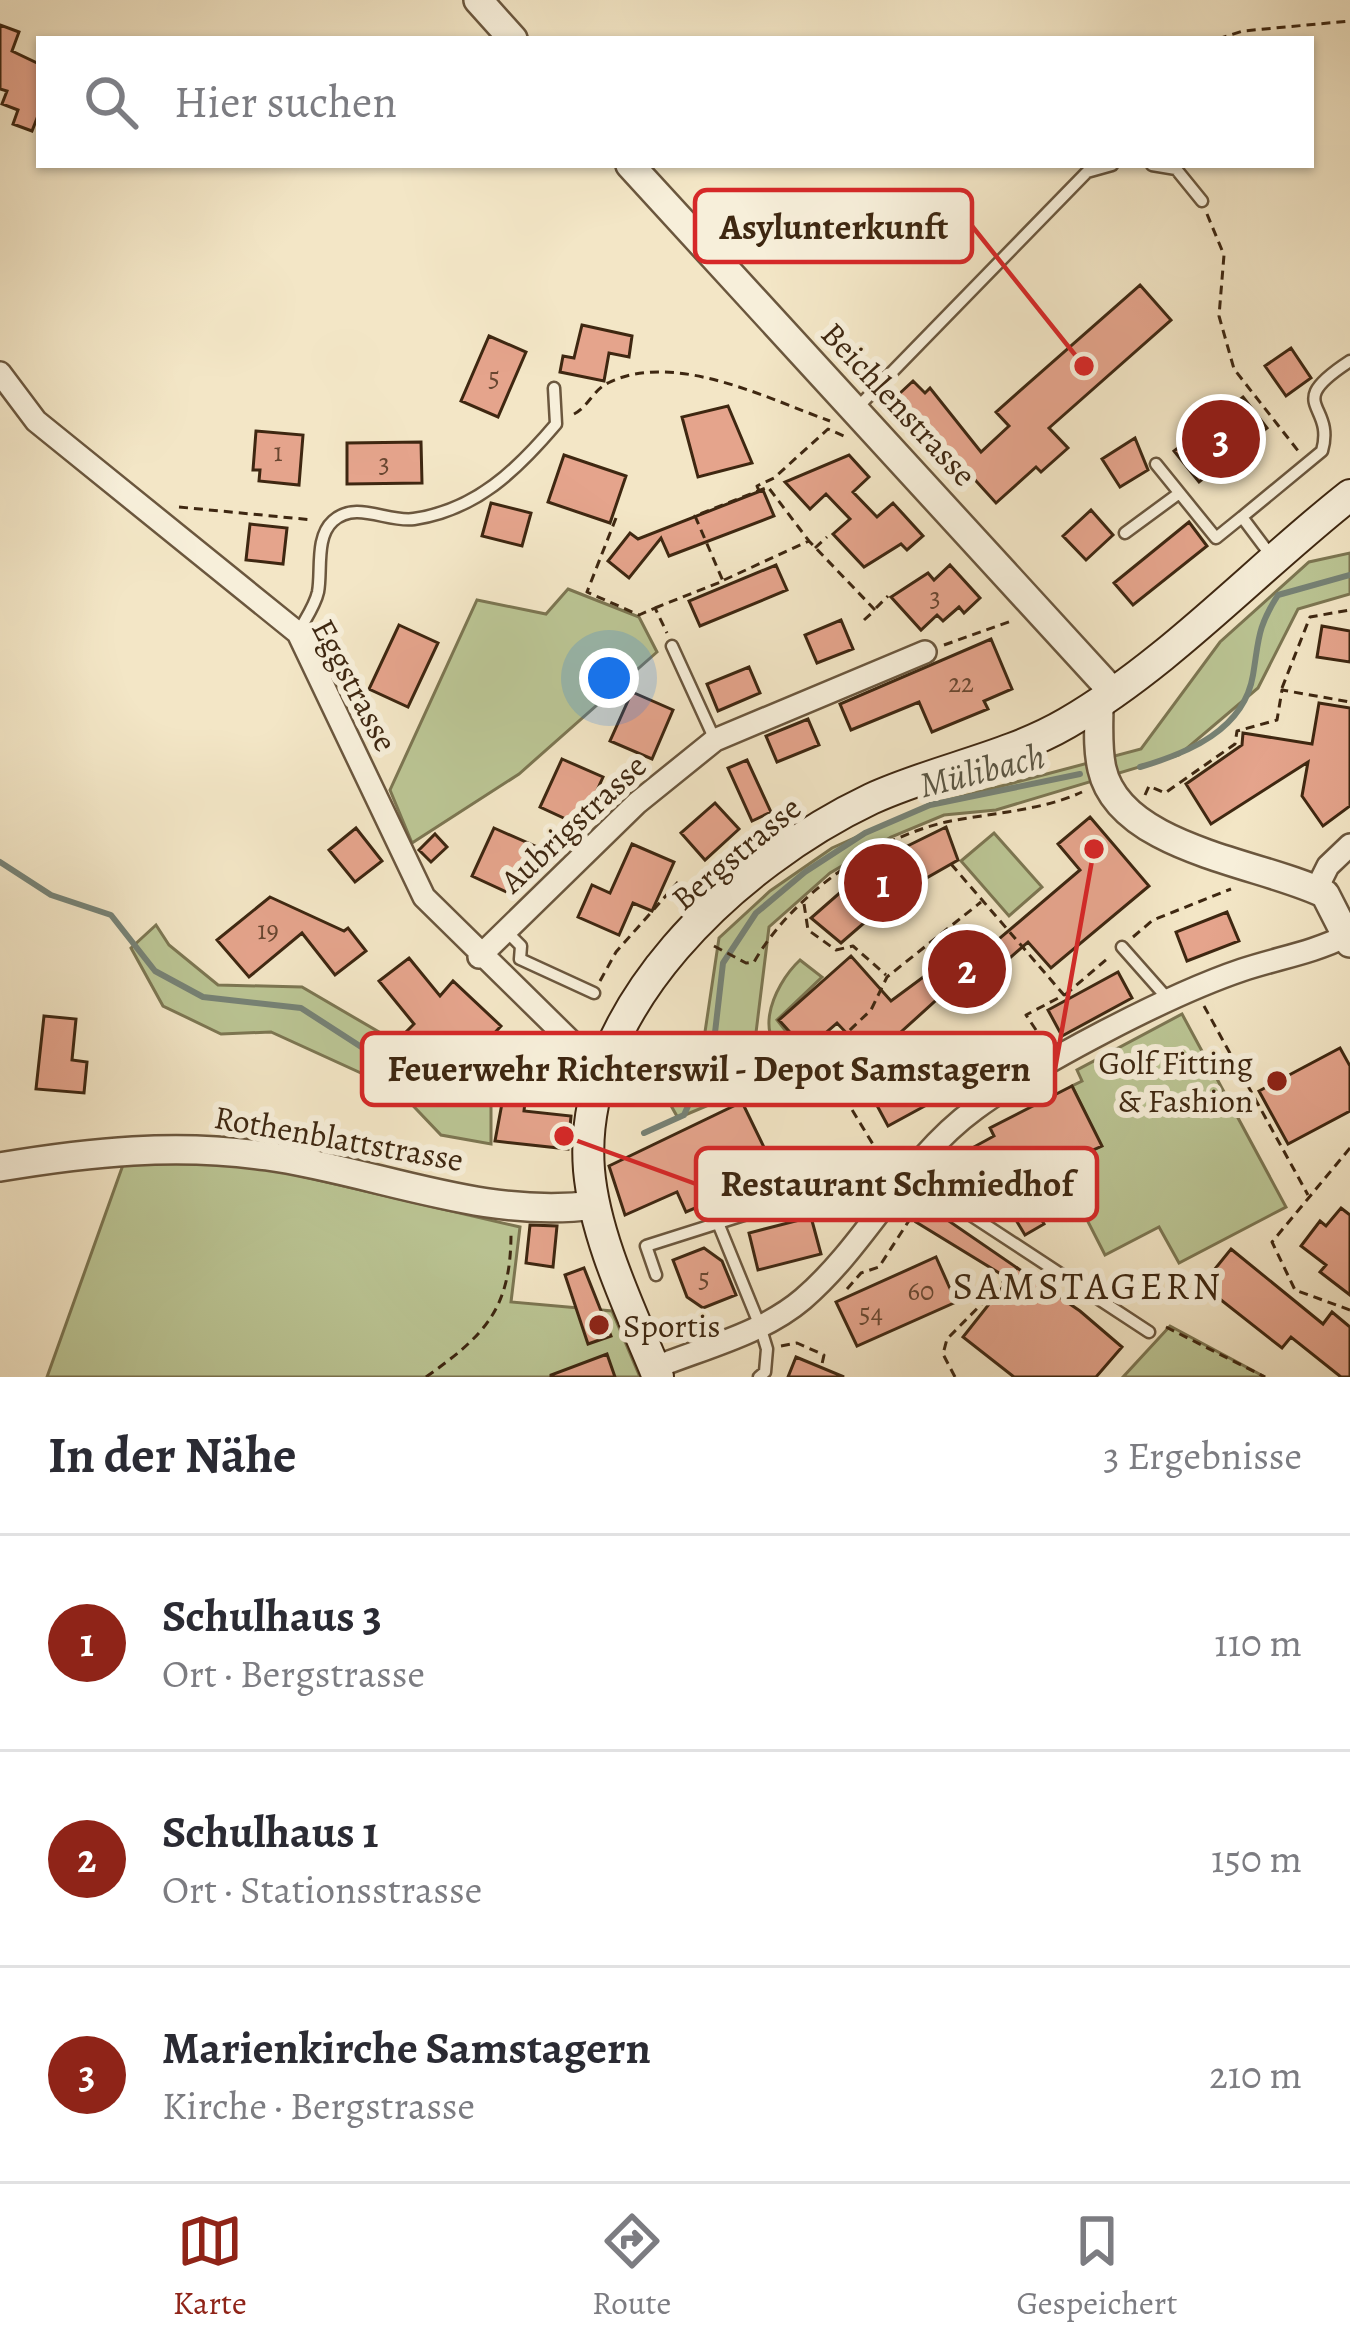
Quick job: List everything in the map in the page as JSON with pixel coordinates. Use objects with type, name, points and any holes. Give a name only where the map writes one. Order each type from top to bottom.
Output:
[{"type":"main road","name":"Bergstrasse","points":[[656,1372],[594,1205],[589,1147],[602,1071],[620,1029],[677,951],[736,891],[798,842],[872,799],[1062,726],[1106,698],[1350,495]]},
{"type":"street","points":[[478,0],[511,36]]},
{"type":"street","name":"Beichlenstrasse","points":[[633,168],[856,410],[869,438],[1040,611],[1106,698]]},
{"type":"street","name":"Eggstrasse","points":[[0,374],[36,421],[298,634],[424,897],[479,957],[602,1071]]},
{"type":"street","name":"Aubrigstrasse","points":[[479,957],[637,803],[716,740],[925,652]]},
{"type":"street","points":[[656,1372],[760,1326],[800,1302],[835,1268],[897,1187],[974,1109],[1195,988],[1245,968],[1306,955],[1348,939],[1332,901],[1316,890],[1157,833],[1136,814],[1105,780],[1106,698]]},
{"type":"street","points":[[1316,890],[1328,866],[1350,844]]},
{"type":"street","name":"Rothenblattstrasse","points":[[0,1167],[134,1148],[204,1149],[269,1156],[510,1208],[594,1205]]},
{"type":"lane","points":[[856,410],[1087,172],[1101,168]]},
{"type":"lane","points":[[1166,168],[1176,170],[1202,201]]},
{"type":"lane","points":[[1156,464],[1216,538],[1310,465],[1325,440],[1312,398],[1316,385],[1350,361]]},
{"type":"lane","points":[[298,634],[317,596],[324,537],[333,521],[353,511],[410,520],[455,508],[512,476],[556,424],[554,388]]},
{"type":"lane","points":[[1126,533],[1178,494]]},
{"type":"lane","points":[[1242,517],[1271,557]]},
{"type":"lane","points":[[672,646],[716,740]]},
{"type":"lane","points":[[506,932],[521,946],[520,959],[594,993]]},
{"type":"lane","points":[[1122,946],[1170,1001]]},
{"type":"lane","points":[[656,1275],[646,1246],[835,1186],[897,1187],[929,1191],[1149,1332]]},
{"type":"lane","points":[[718,1223],[767,1349],[765,1372],[759,1377]]},
{"type":"path","points":[[1227,36],[1350,21]]},
{"type":"path","points":[[1202,201],[1224,256],[1219,316],[1234,369],[1310,465]]},
{"type":"path","points":[[556,424],[588,407],[602,385],[660,375],[717,382],[869,438]]},
{"type":"path","points":[[759,490],[757,485],[774,478],[828,429],[869,438]]},
{"type":"path","points":[[723,581],[695,516],[767,487],[809,542],[875,610]]},
{"type":"path","points":[[150,514],[179,507],[298,518]]},
{"type":"path","points":[[616,518],[587,592],[639,615],[809,542]]},
{"type":"path","points":[[815,548],[827,537]]},
{"type":"path","points":[[864,620],[888,596]]},
{"type":"path","points":[[656,608],[672,646]]},
{"type":"path","points":[[1136,814],[1149,786],[1166,794],[1235,744],[1237,731],[1277,720],[1282,690],[1310,617],[1350,610]]},
{"type":"path","points":[[925,652],[1040,611]]},
{"type":"path","points":[[1282,690],[1350,702]]},
{"type":"path","points":[[715,947],[746,964],[754,962],[769,935],[804,902],[898,838],[1076,795],[1105,780]]},
{"type":"path","points":[[951,864],[1064,995]]},
{"type":"path","points":[[1057,1061],[1025,1015],[1064,995],[1153,920],[1235,887],[1243,867]]},
{"type":"path","points":[[594,993],[616,952],[678,882]]},
{"type":"path","points":[[897,1187],[826,1067],[831,1048],[871,1010],[887,976],[982,901]]},
{"type":"path","points":[[804,902],[808,930],[836,950],[853,946],[887,976]]},
{"type":"path","points":[[1195,988],[1308,1195]]},
{"type":"path","points":[[1350,1148],[1272,1242],[1295,1290],[1350,1310]]},
{"type":"path","points":[[847,1289],[861,1273],[879,1267],[929,1191]]},
{"type":"path","points":[[426,1377],[460,1352],[498,1313],[511,1258],[510,1208]]},
{"type":"path","points":[[955,1377],[944,1354],[947,1339],[1006,1285],[1025,1256]]},
{"type":"path","points":[[1149,1332],[1170,1326],[1265,1377]]},
{"type":"path","points":[[767,1349],[797,1343],[824,1355],[822,1364]]},
{"type":"green space","points":[[1350,553],[1350,594],[1298,609],[1258,688],[1179,755],[996,810],[944,815],[891,837],[830,873],[769,927],[753,1057],[777,1076],[678,1118],[656,1079],[705,1032],[719,938],[770,891],[832,848],[926,806],[1141,749],[1220,642],[1309,562]]},
{"type":"green space","points":[[568,589],[639,617],[657,652],[519,774],[412,843],[390,790],[477,600],[546,614]]},
{"type":"green space","points":[[994,833],[1042,887],[1009,916],[961,861]]},
{"type":"green space","points":[[156,925],[169,945],[218,985],[302,987],[391,1039],[432,1082],[491,1090],[491,1144],[441,1135],[398,1090],[271,1032],[221,1034],[163,1006],[131,948]]},
{"type":"green space","points":[[800,960],[822,977],[777,1020],[803,1053],[800,1061],[774,1043],[769,1029],[774,999]]},
{"type":"green space","points":[[1182,1014],[1286,1207],[1179,1263],[1159,1227],[1105,1255],[1060,1167],[1101,1146],[1072,1086],[1082,1081],[1077,1070]]},
{"type":"green space","points":[[133,1137],[520,1227],[511,1302],[612,1311],[640,1377],[47,1377]]},
{"type":"green space","points":[[1170,1326],[1265,1377],[1123,1377]]},
{"type":"building","points":[[0,25],[19,32],[12,51],[36,63],[32,131],[13,124],[18,110],[2,104],[7,91],[0,89]]},
{"type":"building","points":[[1140,285],[1171,320],[1049,428],[1068,448],[1041,472],[1036,467],[996,503],[898,395],[913,381],[925,393],[930,388],[981,452],[1009,426],[996,412]]},
{"type":"building","points":[[582,325],[632,336],[629,357],[609,353],[604,381],[560,372],[563,356],[574,358]]},
{"type":"building","points":[[489,336],[526,352],[498,417],[461,401]]},
{"type":"building","points":[[1291,348],[1311,378],[1286,396],[1265,366]]},
{"type":"building","points":[[1243,397],[1267,428],[1199,482],[1174,451]]},
{"type":"building","points":[[728,406],[752,463],[698,477],[682,417]]},
{"type":"building","points":[[256,431],[303,435],[299,485],[259,481],[260,470],[253,470]]},
{"type":"building","points":[[1135,438],[1148,470],[1120,487],[1102,459]]},
{"type":"building","points":[[421,442],[422,483],[347,484],[347,443]]},
{"type":"building","points":[[564,455],[626,476],[610,523],[548,502]]},
{"type":"building","points":[[849,455],[869,477],[853,492],[877,517],[893,503],[923,536],[907,550],[901,544],[864,567],[833,534],[850,519],[826,494],[810,509],[785,482]]},
{"type":"building","points":[[763,490],[774,516],[669,556],[661,538],[629,578],[608,561],[630,533],[638,539]]},
{"type":"building","points":[[491,503],[531,513],[522,546],[482,536]]},
{"type":"building","points":[[1091,510],[1113,535],[1086,560],[1063,536]]},
{"type":"building","points":[[1189,522],[1207,546],[1133,605],[1114,583]]},
{"type":"building","points":[[250,524],[287,528],[283,564],[246,560]]},
{"type":"building","points":[[776,565],[787,590],[700,626],[689,601]]},
{"type":"building","points":[[950,565],[980,598],[964,613],[959,607],[943,621],[937,615],[921,630],[891,597],[928,573],[934,580]]},
{"type":"building","points":[[841,620],[853,649],[817,663],[805,635]]},
{"type":"building","points":[[399,625],[438,643],[408,707],[369,689]]},
{"type":"building","points":[[1322,626],[1350,631],[1350,662],[1317,657]]},
{"type":"building","points":[[991,639],[1012,689],[984,701],[988,709],[932,732],[919,702],[851,730],[840,704]]},
{"type":"building","points":[[749,667],[760,693],[718,711],[707,684]]},
{"type":"building","points":[[632,692],[673,710],[652,759],[610,741]]},
{"type":"building","points":[[1319,703],[1350,708],[1350,806],[1323,826],[1302,796],[1308,762],[1211,824],[1186,784],[1242,745],[1243,733],[1312,744]]},
{"type":"building","points":[[808,719],[819,745],[777,762],[766,736]]},
{"type":"building","points":[[562,759],[603,777],[581,826],[540,807]]},
{"type":"building","points":[[747,760],[771,812],[752,821],[728,768]]},
{"type":"building","points":[[715,803],[739,829],[705,860],[681,833]]},
{"type":"building","points":[[1090,817],[1149,886],[1051,968],[1028,942],[954,1007],[943,994],[871,1059],[837,1023],[806,1050],[779,1020],[851,956],[891,1001],[945,961],[936,951],[953,937],[962,947],[980,930],[993,944],[1080,870],[1058,844]]},
{"type":"building","points":[[946,827],[958,860],[895,896],[841,943],[811,918],[875,862]]},
{"type":"building","points":[[356,828],[382,861],[355,882],[329,850]]},
{"type":"building","points":[[494,828],[535,846],[513,895],[472,876]]},
{"type":"building","points":[[435,834],[447,847],[431,862],[419,850]]},
{"type":"building","points":[[632,844],[674,862],[652,911],[633,903],[619,935],[578,917],[592,885],[610,893]]},
{"type":"building","points":[[270,897],[344,931],[348,928],[366,951],[335,975],[302,933],[249,977],[217,940]]},
{"type":"building","points":[[1227,912],[1239,941],[1187,961],[1176,932]]},
{"type":"building","points":[[409,958],[440,996],[453,981],[501,1026],[453,1077],[405,1033],[414,1024],[379,981]]},
{"type":"building","points":[[1118,972],[1132,998],[1062,1036],[1048,1010]]},
{"type":"building","points":[[44,1016],[76,1019],[72,1060],[87,1062],[84,1093],[36,1089]]},
{"type":"building","points":[[1340,1048],[1350,1066],[1350,1111],[1288,1144],[1259,1091]]},
{"type":"building","points":[[509,1066],[529,1068],[524,1111],[571,1116],[568,1149],[495,1141]]},
{"type":"building","points":[[929,1067],[945,1095],[888,1126],[873,1098]]},
{"type":"building","points":[[1072,1086],[1102,1146],[995,1193],[972,1148],[994,1136],[990,1128]]},
{"type":"building","points":[[742,1102],[777,1174],[744,1189],[728,1150],[698,1164],[714,1200],[686,1212],[677,1192],[625,1215],[609,1166]]},
{"type":"building","points":[[927,1206],[1080,1311],[1122,1347],[1096,1377],[1014,1377],[963,1337],[1009,1279],[916,1222]]},
{"type":"building","points":[[1341,1208],[1350,1215],[1350,1295],[1320,1272],[1326,1265],[1301,1246],[1320,1221],[1326,1226]]},
{"type":"building","points":[[1036,1210],[1044,1224],[1025,1235],[1016,1220]]},
{"type":"building","points":[[811,1217],[821,1254],[758,1270],[749,1233]]},
{"type":"building","points":[[530,1225],[557,1226],[553,1267],[526,1263]]},
{"type":"building","points":[[704,1248],[722,1261],[736,1295],[703,1308],[687,1297],[673,1260]]},
{"type":"building","points":[[1231,1249],[1323,1324],[1332,1312],[1350,1327],[1350,1377],[1341,1377],[1291,1337],[1282,1348],[1202,1285]]},
{"type":"building","points":[[936,1257],[956,1302],[857,1346],[836,1302]]},
{"type":"building","points":[[584,1268],[611,1336],[588,1344],[565,1275]]},
{"type":"building","points":[[607,1354],[615,1377],[551,1377],[551,1375]]},
{"type":"building","points":[[796,1357],[844,1377],[788,1377]]},
{"type":"waterway","name":"Mülibach","points":[[1140,767],[1194,746],[1238,711],[1248,694],[1262,625],[1278,595],[1350,575]]},
{"type":"waterway","name":"Mülibach","points":[[644,1133],[684,1115],[713,1050],[723,963],[756,913],[805,872],[865,833],[930,805],[1080,774]]},
{"type":"waterway","name":"Mülibach","points":[[0,862],[51,895],[111,915],[155,971],[203,997],[301,1008],[431,1092],[488,1102]]},
{"type":"place","name":"Asylunterkunft","points":[[1084,366]]},
{"type":"place","name":"Marienkirche Samstagern","points":[[1221,439]]},
{"type":"place","name":"Feuerwehr Richterswil - Depot Samstagern","points":[[1094,849]]},
{"type":"place","name":"Schulhaus 3","points":[[883,883]]},
{"type":"place","name":"Schulhaus 1","points":[[967,969]]},
{"type":"place","name":"Golf Fitting & Fashion","points":[[1277,1081]]},
{"type":"place","name":"Restaurant Schmiedhof","points":[[564,1136]]},
{"type":"place","name":"Sportis","points":[[599,1325]]},
{"type":"district","name":"SAMSTAGERN","points":[[1088,1285]]}]
